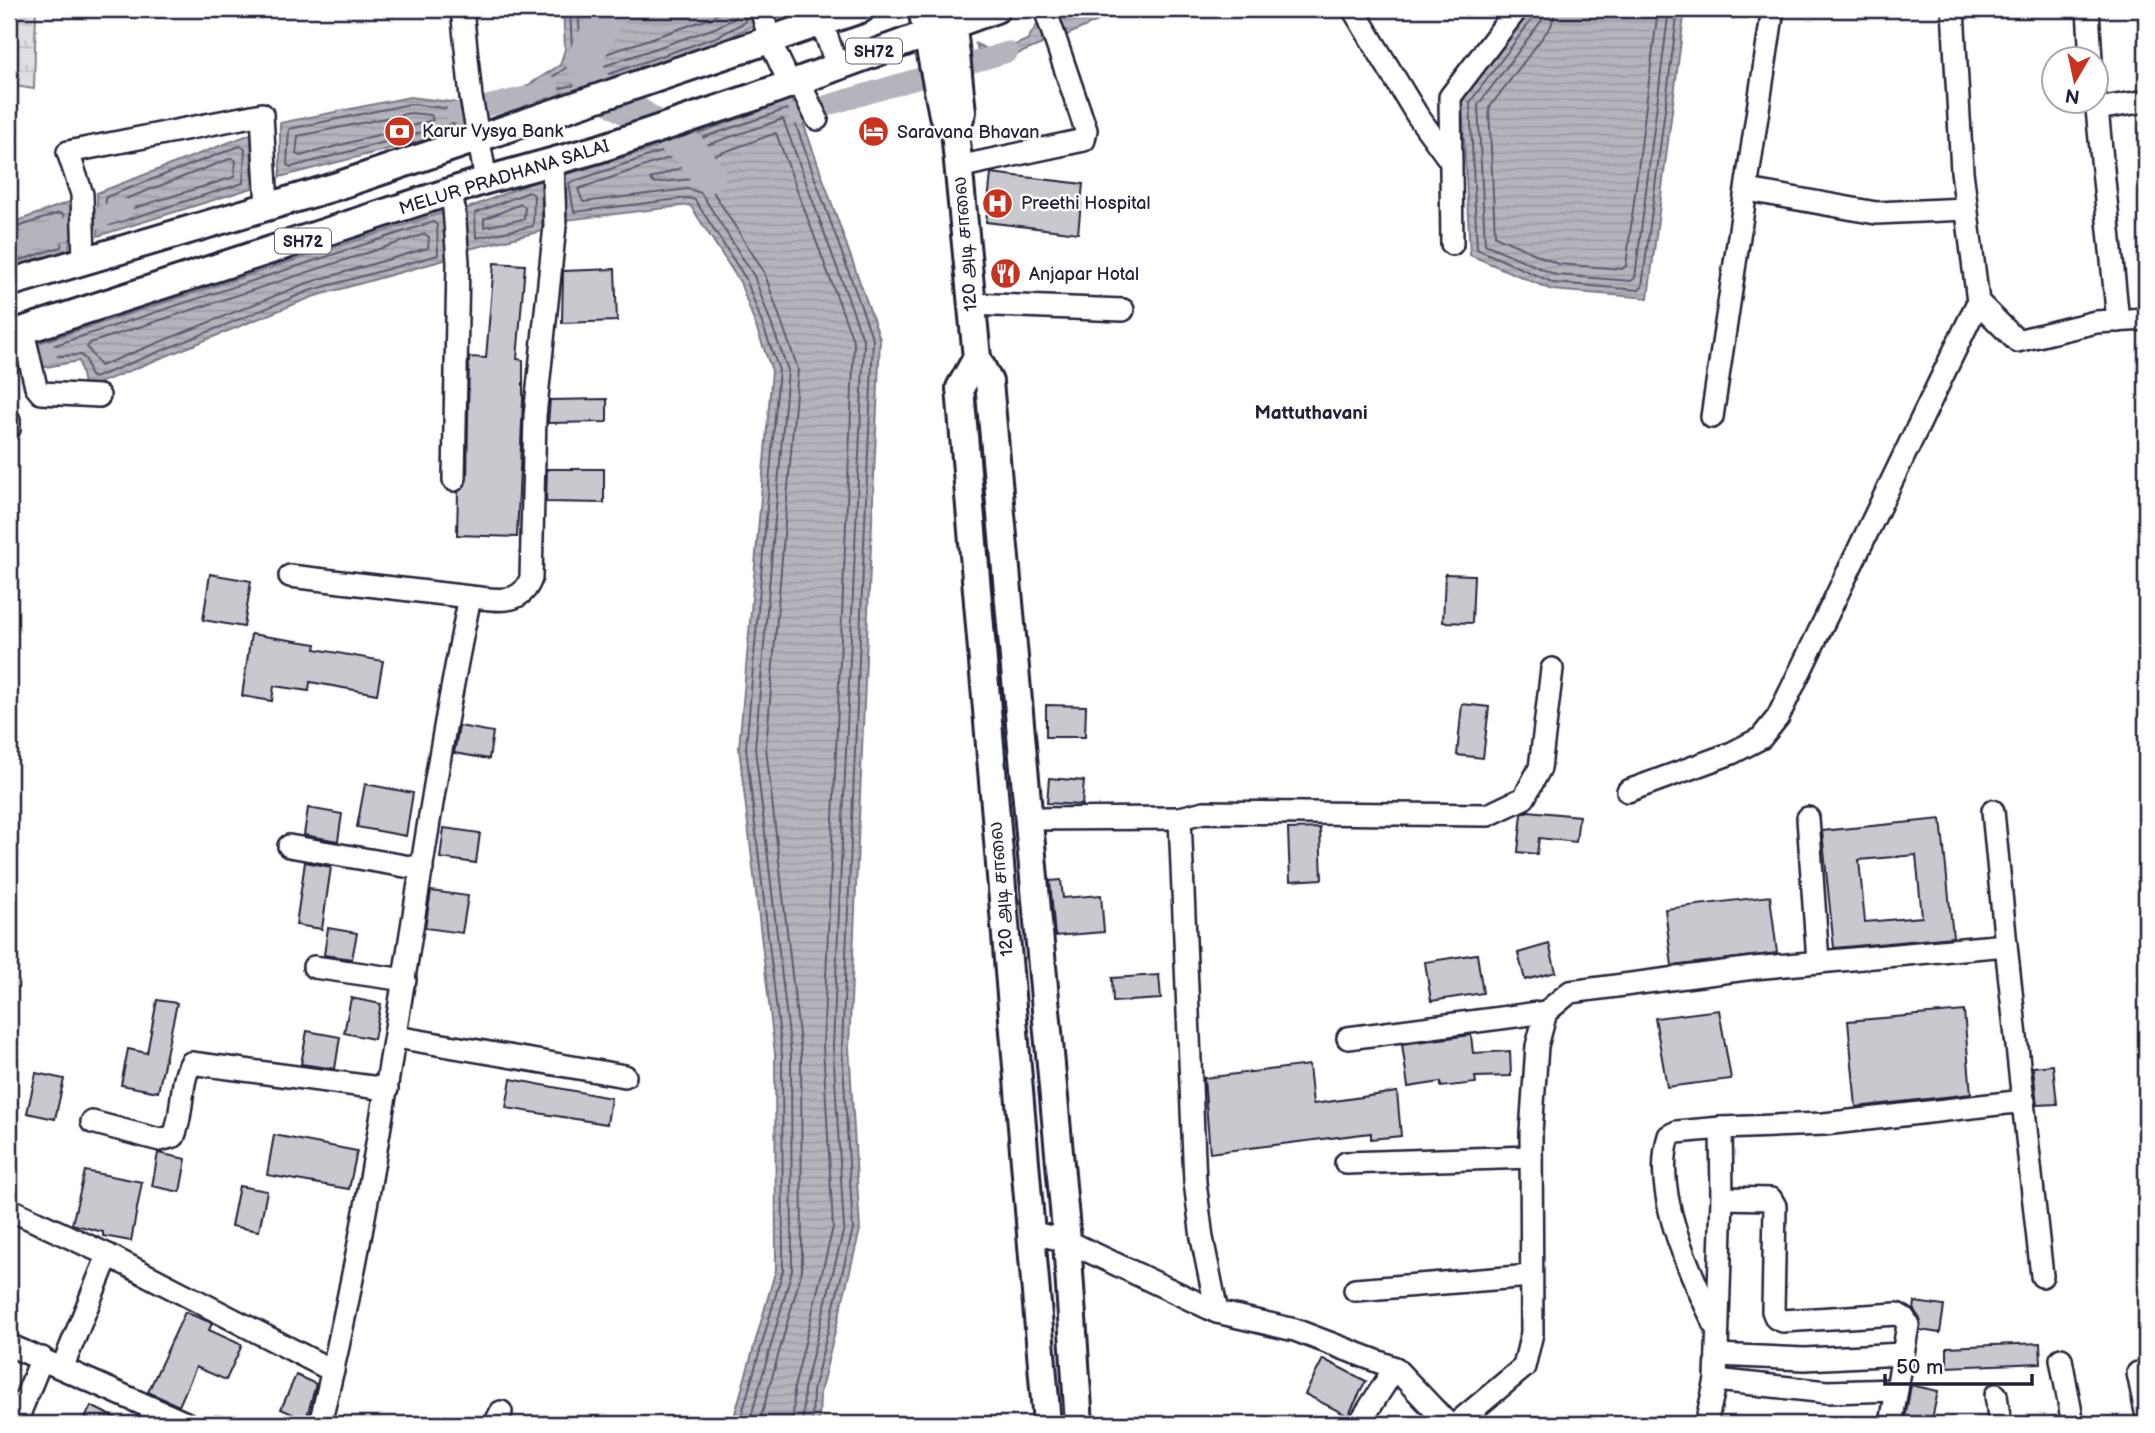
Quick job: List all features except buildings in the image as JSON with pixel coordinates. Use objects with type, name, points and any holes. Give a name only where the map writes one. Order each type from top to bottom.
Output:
[{"type":"main road","name":"SH72","points":[[9,283],[85,252],[267,207],[477,133],[567,110],[770,41],[819,16],[861,9]]},
{"type":"main road","name":"MELUR PRADHANA SALAI","points":[[19,337],[452,200],[486,180],[553,169],[598,149],[798,85],[925,21],[996,9]]},
{"type":"main road","name":"120 அடி சாலை","points":[[947,75],[952,16]]},
{"type":"main road","name":"120 அடி சாலை","points":[[925,21],[962,112],[955,131],[970,304],[977,358],[989,382],[1067,1241],[1079,1424]]},
{"type":"main road","name":"120 அடி சாலை","points":[[977,358],[960,388],[1047,1424]]},
{"type":"street","points":[[462,9],[471,97],[486,180]]},
{"type":"street","points":[[761,9],[770,41],[817,119]]},
{"type":"street","points":[[1353,9],[1417,115],[1451,162]]},
{"type":"street","points":[[1452,244],[1450,97],[1517,9]]},
{"type":"street","points":[[1713,417],[1773,9]]},
{"type":"street","points":[[1628,791],[1732,753],[1761,738],[1778,718],[1978,302],[1966,209],[1953,9]]},
{"type":"street","points":[[2088,9],[2090,46]]},
{"type":"street","points":[[958,167],[1084,140],[1086,130],[1046,12]]},
{"type":"street","points":[[819,16],[837,66]]},
{"type":"street","points":[[2110,103],[2146,101]]},
{"type":"street","points":[[85,252],[82,194],[68,152],[262,114],[267,207]]},
{"type":"street","points":[[2097,116],[2118,321]]},
{"type":"street","points":[[290,576],[513,600],[527,591],[531,578],[535,416],[555,226],[553,169]]},
{"type":"street","points":[[1748,190],[1876,213],[1966,209]]},
{"type":"street","points":[[452,200],[458,262],[454,480]]},
{"type":"street","points":[[1978,302],[2017,341],[2096,322],[2146,319]]},
{"type":"street","points":[[970,304],[1123,310]]},
{"type":"street","points":[[19,337],[36,387],[41,393],[99,396]]},
{"type":"street","points":[[9,420],[9,429]]},
{"type":"street","points":[[320,1424],[334,1371],[387,1089],[445,721],[470,597]]},
{"type":"street","points":[[1029,819],[1180,818],[1204,812],[1488,815],[1524,799],[1540,768],[1552,669]]},
{"type":"street","points":[[1993,811],[2042,1276]]},
{"type":"street","points":[[1180,818],[1195,1182],[1202,1238],[1217,1312]]},
{"type":"street","points":[[1808,818],[1818,962]]},
{"type":"street","points":[[289,846],[422,869]]},
{"type":"street","points":[[1348,1038],[1546,1012],[1570,992],[1818,962],[2006,945]]},
{"type":"street","points":[[313,967],[405,980]]},
{"type":"street","points":[[1456,1424],[1524,1367],[1531,1333],[1531,1157],[1537,1046],[1546,1012]]},
{"type":"street","points":[[396,1037],[625,1076]]},
{"type":"street","points":[[92,1122],[160,1140],[174,1136],[180,1123],[186,1071],[191,1063],[387,1089]]},
{"type":"street","points":[[1718,1330],[1682,1251],[1666,1180],[1664,1149],[1668,1136],[1677,1132],[1824,1124],[2024,1101]]},
{"type":"street","points":[[1706,1424],[1716,1380],[1722,1198],[1721,1129]]},
{"type":"street","points":[[1346,1163],[1531,1157]]},
{"type":"street","points":[[1722,1198],[1764,1197],[1771,1199],[1775,1206],[1773,1311],[1776,1318],[1783,1321],[1897,1314],[1904,1318],[1908,1325],[1891,1424]]},
{"type":"street","points":[[9,1209],[108,1255],[334,1371]]},
{"type":"street","points":[[1030,1232],[1067,1241],[1217,1312],[1295,1330],[1395,1368],[1448,1424]]},
{"type":"street","points":[[62,1366],[108,1255]]},
{"type":"street","points":[[1355,1290],[1531,1276]]},
{"type":"street","points":[[9,1345],[62,1366],[188,1424]]},
{"type":"street","points":[[1717,1355],[1805,1359],[1903,1354]]},
{"type":"street","points":[[15,1424],[42,1358]]},
{"type":"street","points":[[2061,1359],[2073,1424]]},
{"type":"street","points":[[1359,1424],[1395,1368]]},
{"type":"street","points":[[2138,1373],[2146,1412]]},
{"type":"street","points":[[1716,1380],[1827,1392],[1897,1390]]},
{"type":"street","points":[[1996,1395],[2000,1424]]},
{"type":"green space","points":[[9,9],[36,9],[34,89],[9,85]]},
{"type":"water","points":[[563,9],[750,9],[754,25],[673,61],[587,89],[529,104],[524,88],[560,65],[565,49]]},
{"type":"water","points":[[1067,9],[1124,9],[1067,35],[1057,13]]},
{"type":"water","points":[[1531,9],[1685,9],[1648,298],[1552,290],[1470,255],[1462,99]]},
{"type":"water","points":[[1039,22],[1042,44],[984,68],[976,44],[995,53],[1027,40]]},
{"type":"water","points":[[410,97],[458,103],[466,129],[280,177],[280,123]]},
{"type":"water","points":[[791,99],[800,114],[880,339],[849,1047],[860,1230],[820,1393],[819,1424],[732,1424],[776,1269],[775,1054],[739,748],[772,371],[740,282],[690,205],[566,220],[561,176],[678,141]]},
{"type":"water","points":[[251,134],[252,188],[98,236],[97,193]]},
{"type":"water","points":[[541,179],[542,231],[469,249],[466,209]]},
{"type":"water","points":[[72,201],[69,252],[9,271],[9,224]]},
{"type":"water","points":[[444,212],[448,259],[312,297],[85,389],[79,361],[40,368],[36,344]]},
{"type":"waterway","points":[[611,9],[583,61],[594,86],[689,149],[708,175]]},
{"type":"waterway","points":[[798,114],[1008,52]]},
{"type":"waterway","points":[[456,113],[534,95],[549,87]]},
{"type":"waterway","points":[[9,248],[123,209]]},
{"type":"waterway","points":[[9,366],[47,353]]},
{"type":"place","name":"Karur Vysya Bank","points":[[399,131]]},
{"type":"place","name":"Saravana Bhavan","points":[[874,132]]},
{"type":"place","name":"Preethi Hospital","points":[[998,203]]},
{"type":"place","name":"Anjapar Hotal","points":[[1006,274]]},
{"type":"district","name":"Mattuthavani","points":[[1311,412]]}]
